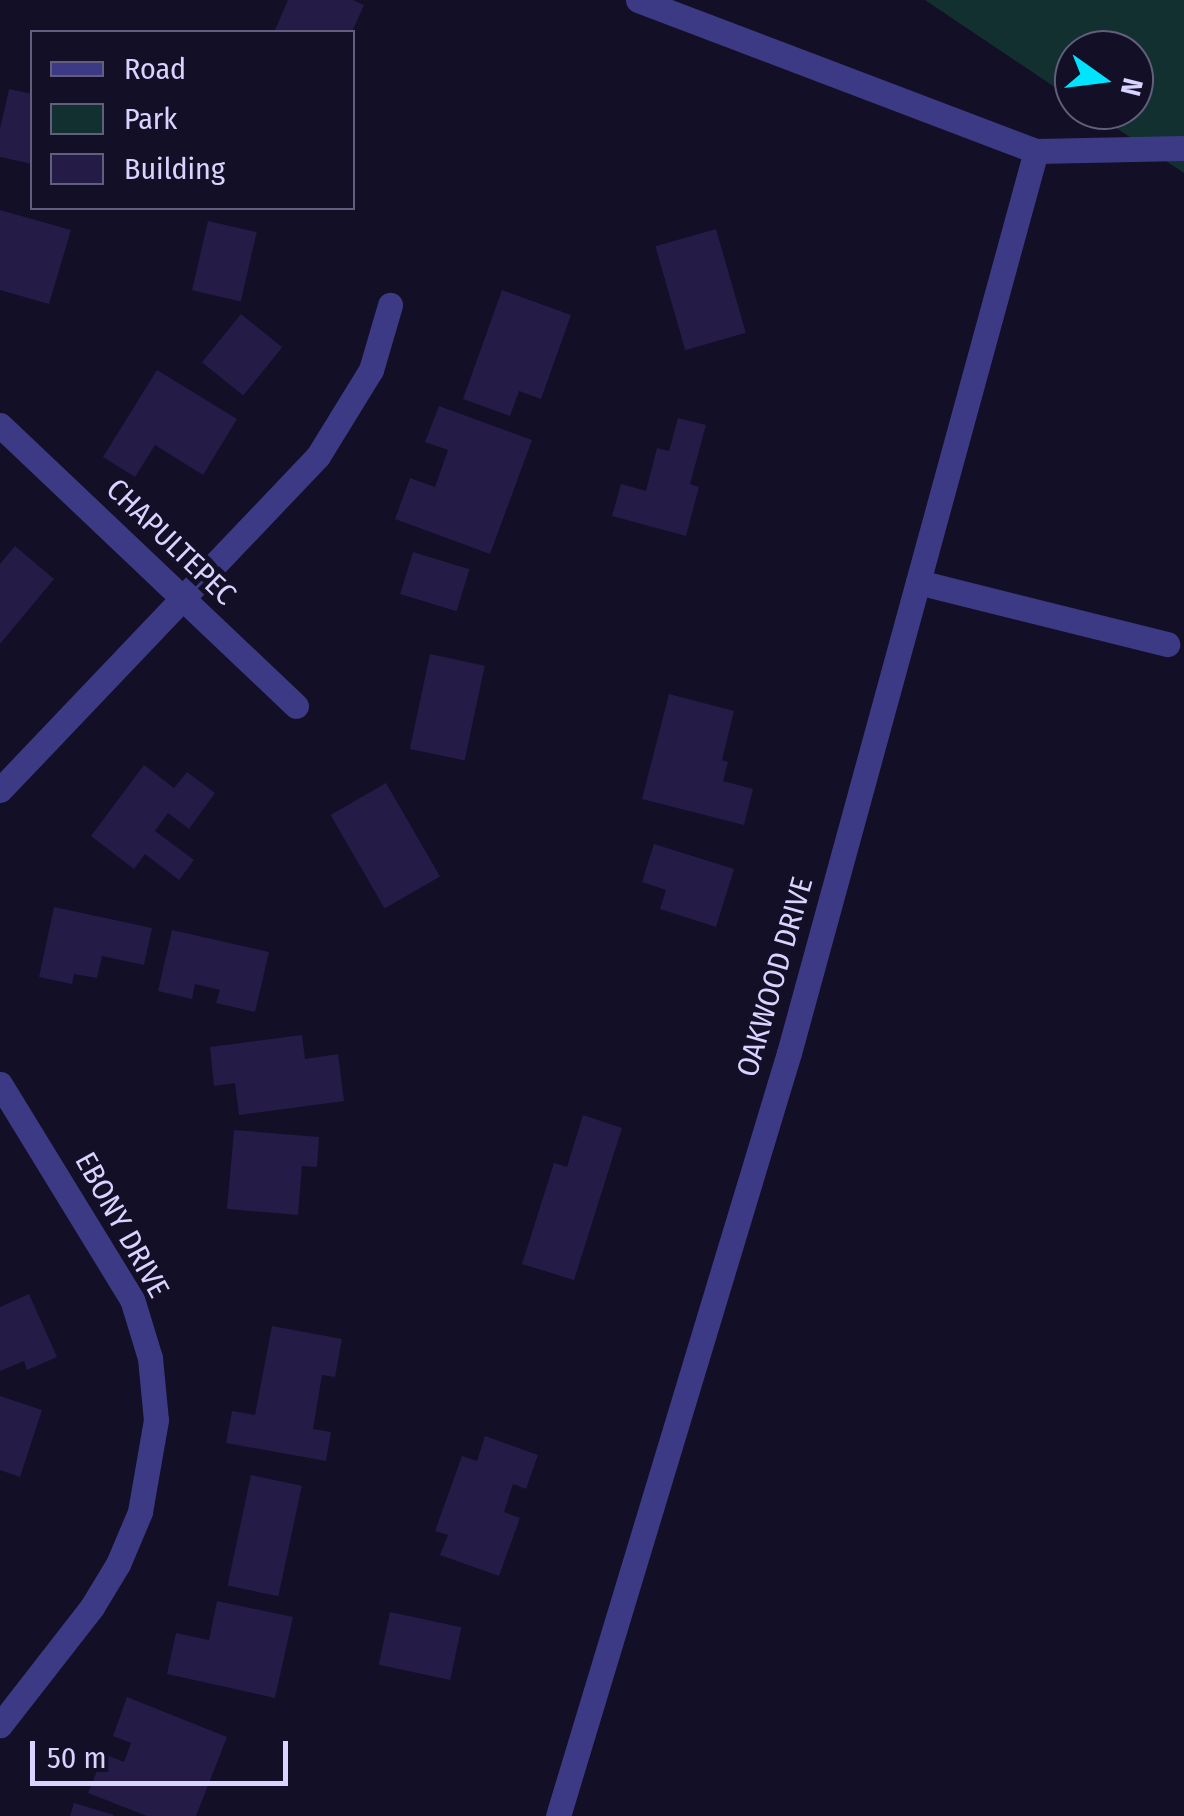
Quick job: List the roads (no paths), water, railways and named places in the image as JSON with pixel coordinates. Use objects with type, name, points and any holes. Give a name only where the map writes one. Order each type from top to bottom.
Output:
[{"type":"street","points":[[638,0],[1036,150],[1184,148]]},
{"type":"street","name":"OAKWOOD DRIVE","points":[[558,1816],[789,1053],[1036,150]]},
{"type":"street","points":[[0,790],[183,599],[338,429],[372,370],[390,306]]},
{"type":"street","name":"CHAPULTEPEC","points":[[0,425],[296,706]]},
{"type":"street","points":[[918,582],[1167,644]]},
{"type":"street","name":"EBONY DRIVE","points":[[0,1084],[132,1299],[150,1358],[156,1420],[140,1512],[118,1564],[92,1607],[0,1725]]}]
